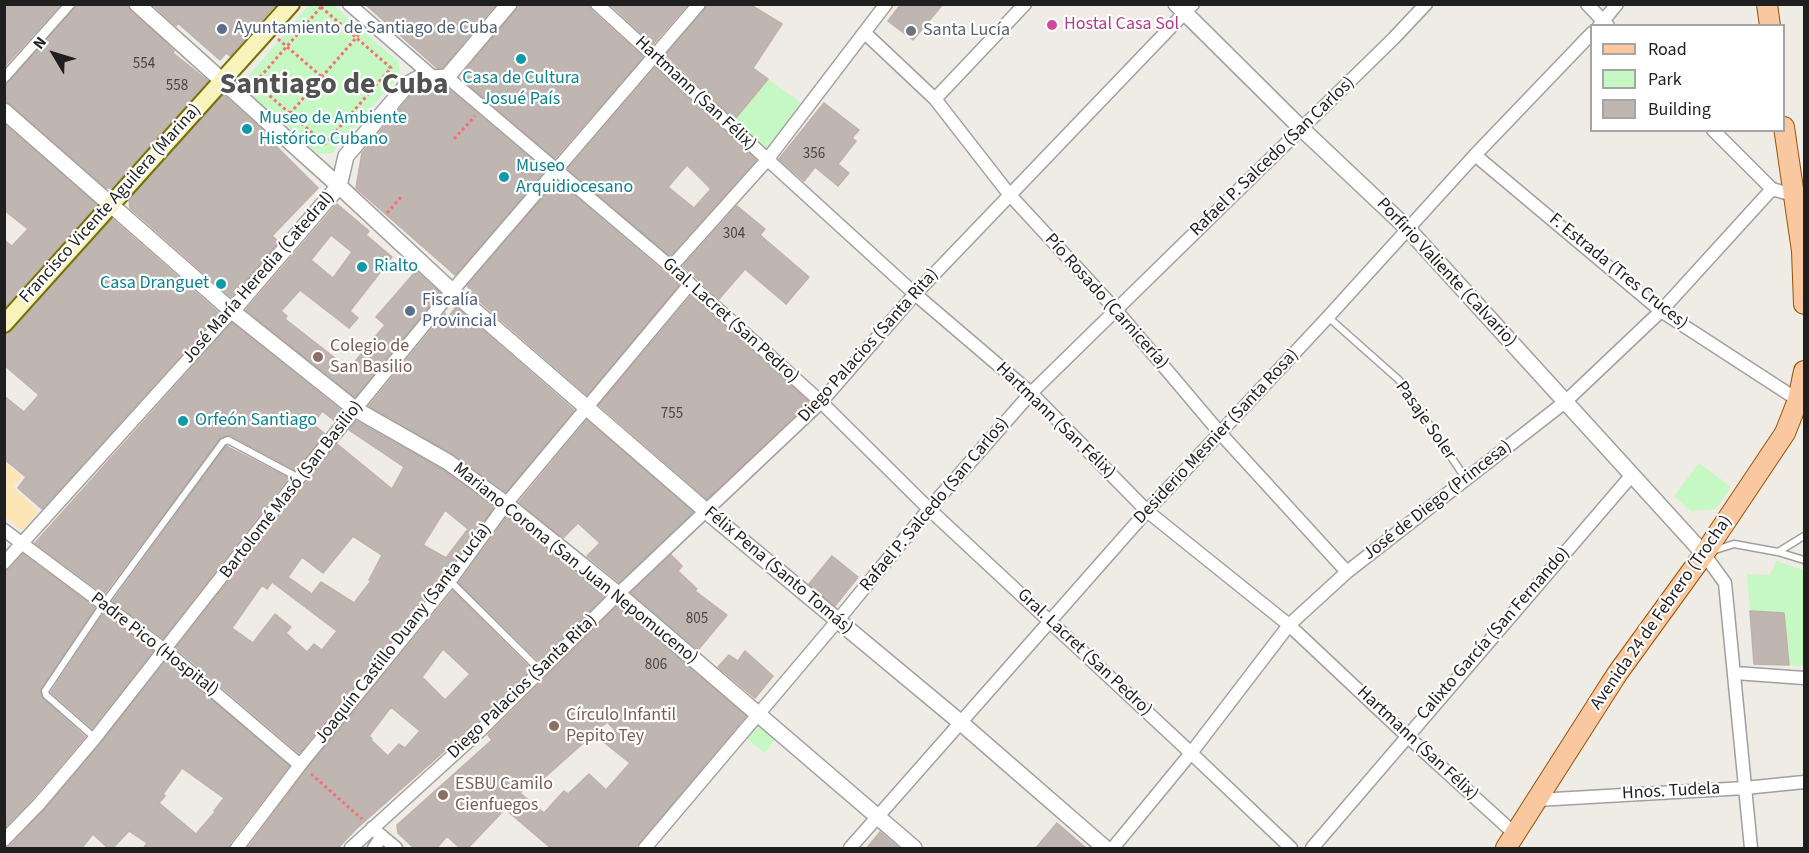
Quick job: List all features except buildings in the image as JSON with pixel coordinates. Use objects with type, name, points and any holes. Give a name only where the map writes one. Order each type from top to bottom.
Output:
[{"type":"main road","name":"Francisco Vicente Aguilera (Marina)","points":[[4,324],[291,4]]},
{"type":"main road","points":[[1767,4],[1770,24]]},
{"type":"main road","points":[[1785,132],[1803,251],[1804,304]]},
{"type":"main road","name":"Avenida 24 de Febrero (Trocha)","points":[[1512,844],[1537,800],[1617,674],[1704,554],[1785,433],[1801,400],[1804,371]]},
{"type":"street","points":[[4,78],[70,4]]},
{"type":"street","points":[[137,4],[222,81]]},
{"type":"street","name":"Gral. Lacret (San Pedro)","points":[[349,4],[556,170],[690,284],[821,402],[929,509],[1291,849]]},
{"type":"street","points":[[440,77],[508,4]]},
{"type":"street","name":"Hartmann (San Félix)","points":[[597,4],[915,294],[1031,393],[1147,511],[1289,625],[1407,736],[1512,844]]},
{"type":"street","name":"Bartolomé Masó (San Basilio)","points":[[4,840],[39,804],[95,738],[299,478],[452,291],[699,4]]},
{"type":"street","points":[[671,267],[767,160],[886,4]]},
{"type":"street","points":[[935,99],[1025,4]]},
{"type":"street","name":"Rafael P. Salcedo (San Carlos)","points":[[645,849],[929,509],[1031,393],[1302,129],[1426,4]]},
{"type":"street","points":[[1587,4],[1603,24],[1617,4]]},
{"type":"street","name":"Porfirio Valiente (Calvario)","points":[[1184,7],[1302,129],[1408,229],[1704,554]]},
{"type":"street","name":"Diego Palacios (Santa Rita)","points":[[351,849],[377,832],[618,594],[821,402],[915,294],[1184,7]]},
{"type":"street","name":"Pío Rosado (Carnicería)","points":[[865,33],[935,99],[1010,194],[1116,310],[1220,433],[1347,572]]},
{"type":"street","name":"Desiderio Mesnier (Santa Rosa)","points":[[850,849],[1147,511],[1328,317],[1474,155],[1590,35]]},
{"type":"street","name":"José María Heredia (Catedral)","points":[[4,563],[232,311],[339,186],[346,156],[408,84],[417,79],[440,77]]},
{"type":"street","name":"Félix Pena (Santo Tomás)","points":[[222,81],[452,291],[705,510],[960,723],[1105,849]]},
{"type":"street","name":"Mariano Corona (San Juan Nepomuceno)","points":[[4,111],[232,311],[355,409],[448,462],[506,504],[618,594],[914,849]]},
{"type":"street","points":[[1715,132],[1772,189],[1793,195]]},
{"type":"street","name":"F. Estrada (Tres Cruces)","points":[[1474,155],[1660,310],[1801,400]]},
{"type":"street","points":[[313,162],[322,166],[333,165],[346,156]]},
{"type":"street","name":"José de Diego (Princesa)","points":[[1113,849],[1191,753],[1289,625],[1347,572],[1565,402],[1660,310],[1772,189]]},
{"type":"street","name":"Joaquín Castillo Duany (Santa Lucía)","points":[[237,849],[300,765],[450,581],[506,504],[690,284]]},
{"type":"street","name":"Calixto García (San Fernando)","points":[[1312,849],[1631,476]]},
{"type":"street","name":"Padre Pico (Hospital)","points":[[4,530],[165,650],[300,765]]},
{"type":"street","points":[[1704,554],[1725,583],[1751,849]]},
{"type":"street","points":[[1735,673],[1804,678]]},
{"type":"street","name":"Hnos. Tudela","points":[[1537,800],[1745,788],[1804,782]]},
{"type":"street","points":[[374,849],[377,832]]},
{"type":"street","points":[[377,832],[396,849]]},
{"type":"lane","name":"Pasaje Soler","points":[[1328,317],[1399,380],[1466,479]]},
{"type":"lane","points":[[95,738],[45,694],[103,605],[225,439],[299,478]]},
{"type":"lane","points":[[1778,552],[1804,536]]},
{"type":"lane","points":[[1704,554],[1734,544],[1778,552],[1804,560]]},
{"type":"lane","points":[[450,581],[542,671]]},
{"type":"path","points":[[321,7],[356,38],[391,68],[325,144],[255,83],[321,7]]},
{"type":"path","points":[[282,122],[363,30]]},
{"type":"path","points":[[279,40],[322,77]]},
{"type":"path","points":[[454,139],[477,114]]},
{"type":"path","points":[[385,214],[402,196]]},
{"type":"path","points":[[300,765],[377,832]]},
{"type":"sand","points":[[5,462],[22,477],[13,487],[39,512],[22,531],[5,517]]},
{"type":"green space","points":[[310,4],[333,5],[398,61],[400,74],[332,153],[319,154],[247,92],[246,79]]},
{"type":"green space","points":[[768,79],[801,103],[767,149],[735,119]]},
{"type":"green space","points":[[1699,463],[1731,487],[1716,509],[1691,511],[1674,496]]},
{"type":"green space","points":[[1776,561],[1804,570],[1804,666],[1789,665],[1784,613],[1750,611],[1747,574],[1770,575]]},
{"type":"green space","points":[[757,721],[777,737],[765,753],[745,737]]},
{"type":"place","name":"Hostal Casa Sol","points":[[1052,25]]},
{"type":"place","name":"Ayuntamiento de Santiago de Cuba","points":[[222,29]]},
{"type":"place","name":"Santa Lucía","points":[[911,31]]},
{"type":"place","name":"Casa de Cultura Josué País","points":[[521,59]]},
{"type":"place","name":"Museo de Ambiente Histórico Cubano","points":[[247,129]]},
{"type":"place","name":"Museo Arquidiocesano","points":[[504,177]]},
{"type":"place","name":"Rialto","points":[[362,267]]},
{"type":"place","name":"Casa Dranguet","points":[[221,284]]},
{"type":"place","name":"Fiscalía Provincial","points":[[410,311]]},
{"type":"place","name":"Colegio de San Basilio","points":[[318,357]]},
{"type":"place","name":"Orfeón Santiago","points":[[183,421]]},
{"type":"place","name":"Círculo Infantil Pepito Tey","points":[[554,726]]},
{"type":"place","name":"ESBU Camilo Cienfuegos","points":[[443,795]]},
{"type":"district","name":"Santiago de Cuba","points":[[334,86]]}]
